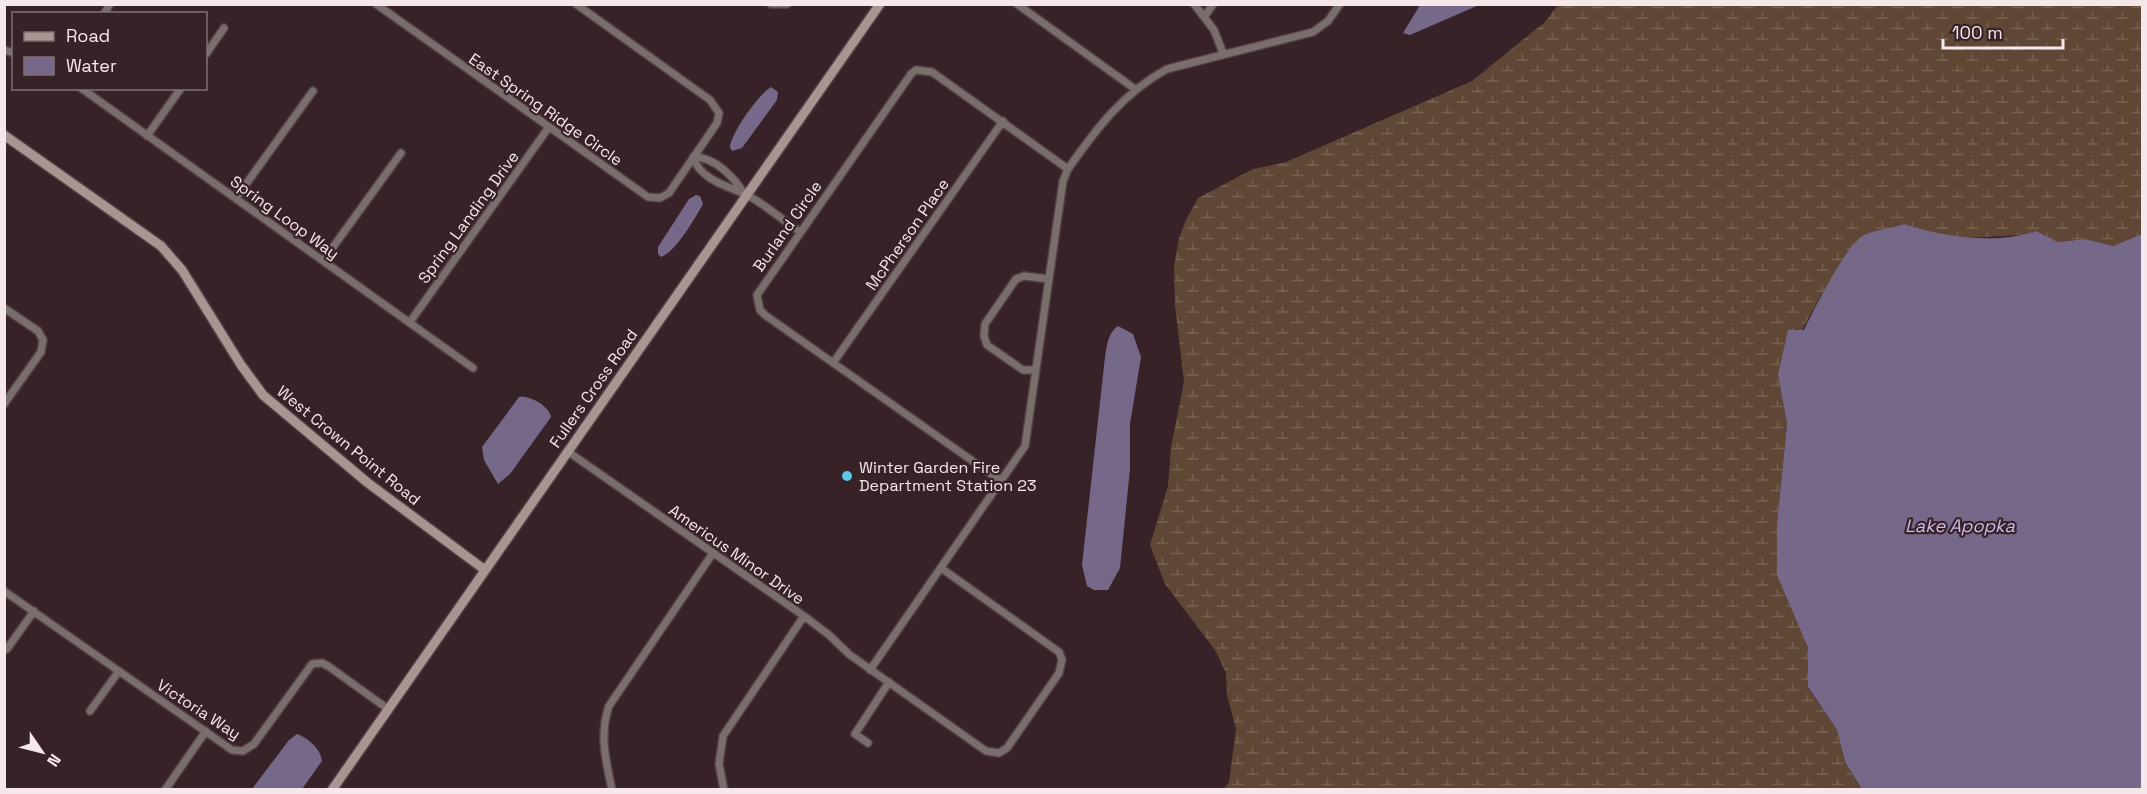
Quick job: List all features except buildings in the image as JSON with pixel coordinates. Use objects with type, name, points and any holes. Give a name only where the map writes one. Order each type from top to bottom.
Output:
[{"type":"street","name":"East Spring Ridge Circle","points":[[376,4],[648,197],[660,198],[669,193],[717,123],[719,112],[710,100],[576,4]]},
{"type":"street","points":[[771,4],[787,4]]},
{"type":"street","name":"Fullers Cross Road","points":[[332,789],[880,4]]},
{"type":"street","points":[[1017,4],[1135,89]]},
{"type":"street","points":[[1194,4],[1205,16],[1223,53]]},
{"type":"street","points":[[1205,16],[1214,4]]},
{"type":"street","points":[[870,670],[1025,446],[1063,181],[1068,169],[1090,138],[1135,89],[1167,69],[1313,32],[1328,21],[1340,4]]},
{"type":"street","points":[[207,53],[224,28]]},
{"type":"street","name":"Burland Circle","points":[[1001,481],[765,315],[758,303],[762,285],[916,70],[932,72],[1068,169]]},
{"type":"street","name":"Spring Loop Way","points":[[84,90],[473,368]]},
{"type":"street","points":[[147,135],[180,90]]},
{"type":"street","points":[[236,198],[313,92]]},
{"type":"street","name":"McPherson Place","points":[[833,363],[1003,122]]},
{"type":"street","name":"Spring Landing Drive","points":[[410,322],[549,128]]},
{"type":"street","name":"West Crown Point Road","points":[[4,135],[161,246],[182,270],[241,366],[263,394],[368,483],[485,570]]},
{"type":"street","points":[[323,261],[401,153]]},
{"type":"street","points":[[745,195],[736,180],[728,174],[704,157],[693,158],[696,168],[729,190],[745,195],[800,231]]},
{"type":"street","points":[[1036,370],[1023,370],[987,345],[984,336],[985,324],[1016,279],[1024,276],[1049,279]]},
{"type":"street","points":[[4,308],[38,331],[43,340],[41,352],[4,404]]},
{"type":"street","name":"Americus Minor Drive","points":[[567,451],[804,616],[870,670],[986,751],[999,753],[1007,748],[1059,673],[1062,660],[1059,652],[941,568]]},
{"type":"street","points":[[612,789],[603,741],[603,722],[609,706],[713,553]]},
{"type":"street","name":"Victoria Way","points":[[4,591],[232,750],[243,751],[254,744],[312,664],[322,663],[328,666],[388,709]]},
{"type":"street","points":[[7,649],[34,611]]},
{"type":"street","points":[[724,789],[719,764],[723,736],[804,616]]},
{"type":"street","points":[[90,711],[118,671]]},
{"type":"street","points":[[868,743],[855,734],[889,682]]},
{"type":"street","points":[[165,789],[206,731]]},
{"type":"green space","points":[[1558,5],[2142,5],[2142,234],[2113,246],[2085,239],[2058,242],[2036,231],[2025,235],[1965,238],[1936,234],[1904,224],[1866,234],[1821,295],[1778,375],[1787,424],[1777,523],[1778,575],[1808,648],[1808,688],[1837,730],[1845,762],[1862,789],[1224,789],[1229,782],[1236,729],[1227,695],[1226,673],[1215,650],[1165,584],[1150,545],[1168,486],[1171,447],[1184,382],[1175,305],[1174,266],[1179,238],[1186,220],[1198,198],[1253,169],[1286,162],[1472,81],[1545,22]]},
{"type":"water","points":[[1420,5],[1479,5],[1410,35],[1403,33]]},
{"type":"water","points":[[771,87],[778,92],[777,100],[742,148],[732,151],[731,142],[740,124]]},
{"type":"water","points":[[696,195],[700,196],[703,204],[679,242],[661,257],[658,254],[658,247],[689,199]]},
{"type":"water","name":"Lake Apopka","points":[[1904,224],[1936,233],[1969,238],[2003,238],[2036,231],[2058,242],[2085,239],[2113,246],[2142,234],[2142,789],[1862,789],[1845,762],[1837,730],[1808,687],[1808,648],[1777,575],[1777,523],[1787,424],[1778,375],[1788,330],[1804,330],[1848,251],[1868,233]]},
{"type":"water","points":[[1118,326],[1133,334],[1141,357],[1130,424],[1130,469],[1120,568],[1108,590],[1094,590],[1087,586],[1082,565],[1106,350],[1111,334]]},
{"type":"water","points":[[519,397],[538,402],[547,409],[551,417],[510,474],[498,484],[484,460],[482,447]]},
{"type":"water","points":[[297,734],[313,744],[322,761],[302,789],[252,789],[289,740]]},
{"type":"place","name":"Winter Garden Fire Department Station 23","points":[[847,476]]}]
